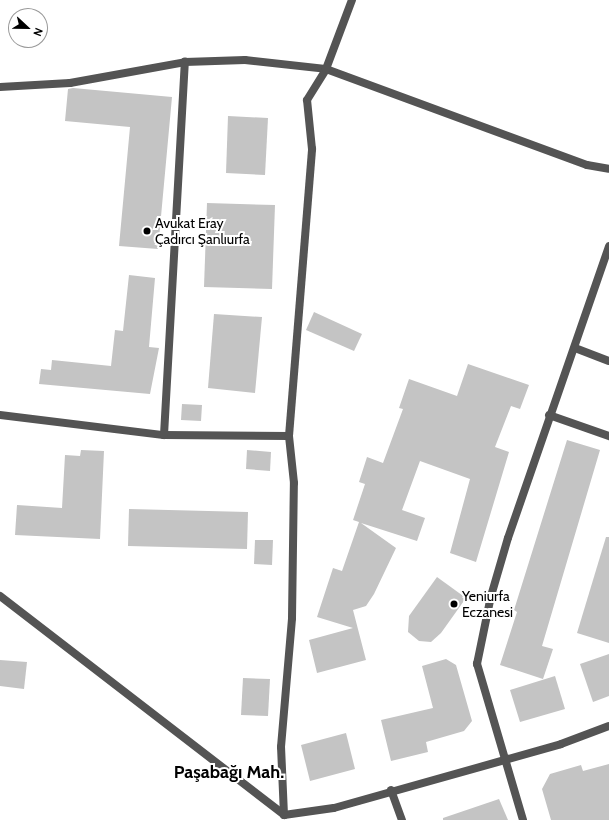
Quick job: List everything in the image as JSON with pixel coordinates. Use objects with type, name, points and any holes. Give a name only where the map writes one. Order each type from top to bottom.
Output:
[{"type":"street","points":[[284,815],[281,747],[292,618],[294,483],[289,436],[312,148],[307,100],[326,69],[352,0]]},
{"type":"street","points":[[0,86],[70,83],[185,62],[245,60],[326,69],[587,165],[609,170]]},
{"type":"street","points":[[164,435],[185,62]]},
{"type":"street","points":[[523,820],[503,759],[477,664],[490,596],[549,415],[609,246]]},
{"type":"street","points":[[574,348],[609,361]]},
{"type":"street","points":[[0,415],[164,435],[289,436]]},
{"type":"street","points":[[549,415],[609,436]]},
{"type":"street","points":[[0,596],[284,815],[334,808],[391,790],[503,759],[609,726]]},
{"type":"street","points":[[391,790],[402,820]]},
{"type":"building","points":[[73,88],[172,97],[158,249],[119,246],[130,127],[65,121],[68,89]]},
{"type":"building","points":[[228,116],[268,118],[265,175],[226,173]]},
{"type":"building","points":[[207,203],[275,205],[272,289],[204,287]]},
{"type":"building","points":[[129,275],[155,278],[149,347],[159,348],[150,394],[39,384],[41,369],[51,370],[52,360],[111,366],[115,330],[123,331]]},
{"type":"building","points":[[314,312],[362,334],[354,351],[306,330]]},
{"type":"building","points":[[214,314],[262,317],[255,393],[208,388]]},
{"type":"building","points":[[468,364],[529,385],[520,409],[511,406],[495,447],[509,452],[476,562],[450,553],[470,479],[420,461],[402,510],[425,518],[417,541],[361,523],[396,548],[374,594],[366,606],[353,610],[366,660],[317,673],[309,640],[353,628],[317,617],[333,568],[342,571],[359,522],[353,520],[365,484],[359,482],[367,457],[383,463],[403,409],[399,408],[409,379],[457,396]]},
{"type":"building","points":[[182,404],[202,405],[201,421],[181,420]]},
{"type":"building","points":[[567,440],[600,450],[542,646],[553,649],[543,679],[500,665],[517,612],[514,610]]},
{"type":"building","points":[[81,450],[104,451],[100,539],[15,535],[17,505],[62,508],[65,455],[80,456]]},
{"type":"building","points":[[247,450],[271,452],[270,471],[246,469]]},
{"type":"building","points":[[129,509],[248,512],[247,549],[128,546]]},
{"type":"building","points":[[606,537],[609,537],[609,643],[577,633]]},
{"type":"building","points":[[255,540],[273,540],[272,565],[254,564]]},
{"type":"building","points":[[437,577],[466,598],[441,633],[431,642],[419,641],[408,632],[409,616]]},
{"type":"building","points":[[609,654],[609,696],[593,702],[580,664]]},
{"type":"building","points":[[446,659],[456,665],[472,721],[464,731],[426,742],[428,752],[391,761],[381,720],[433,708],[422,666]]},
{"type":"building","points":[[0,660],[27,662],[24,689],[0,686]]},
{"type":"building","points":[[555,676],[565,709],[520,722],[510,690]]},
{"type":"building","points":[[243,678],[270,679],[268,716],[241,715]]},
{"type":"building","points":[[346,733],[355,769],[310,781],[301,745]]},
{"type":"building","points":[[609,764],[609,820],[551,820],[542,789],[550,774],[581,765],[583,771]]},
{"type":"building","points":[[499,799],[508,820],[443,820],[443,818]]},
{"type":"place","name":"Avukat Eray Çadırcı Şanlıurfa","points":[[147,231]]},
{"type":"place","name":"Yeniurfa Eczanesi","points":[[454,604]]},
{"type":"district","name":"Paşabağı Mah.","points":[[229,772]]}]
